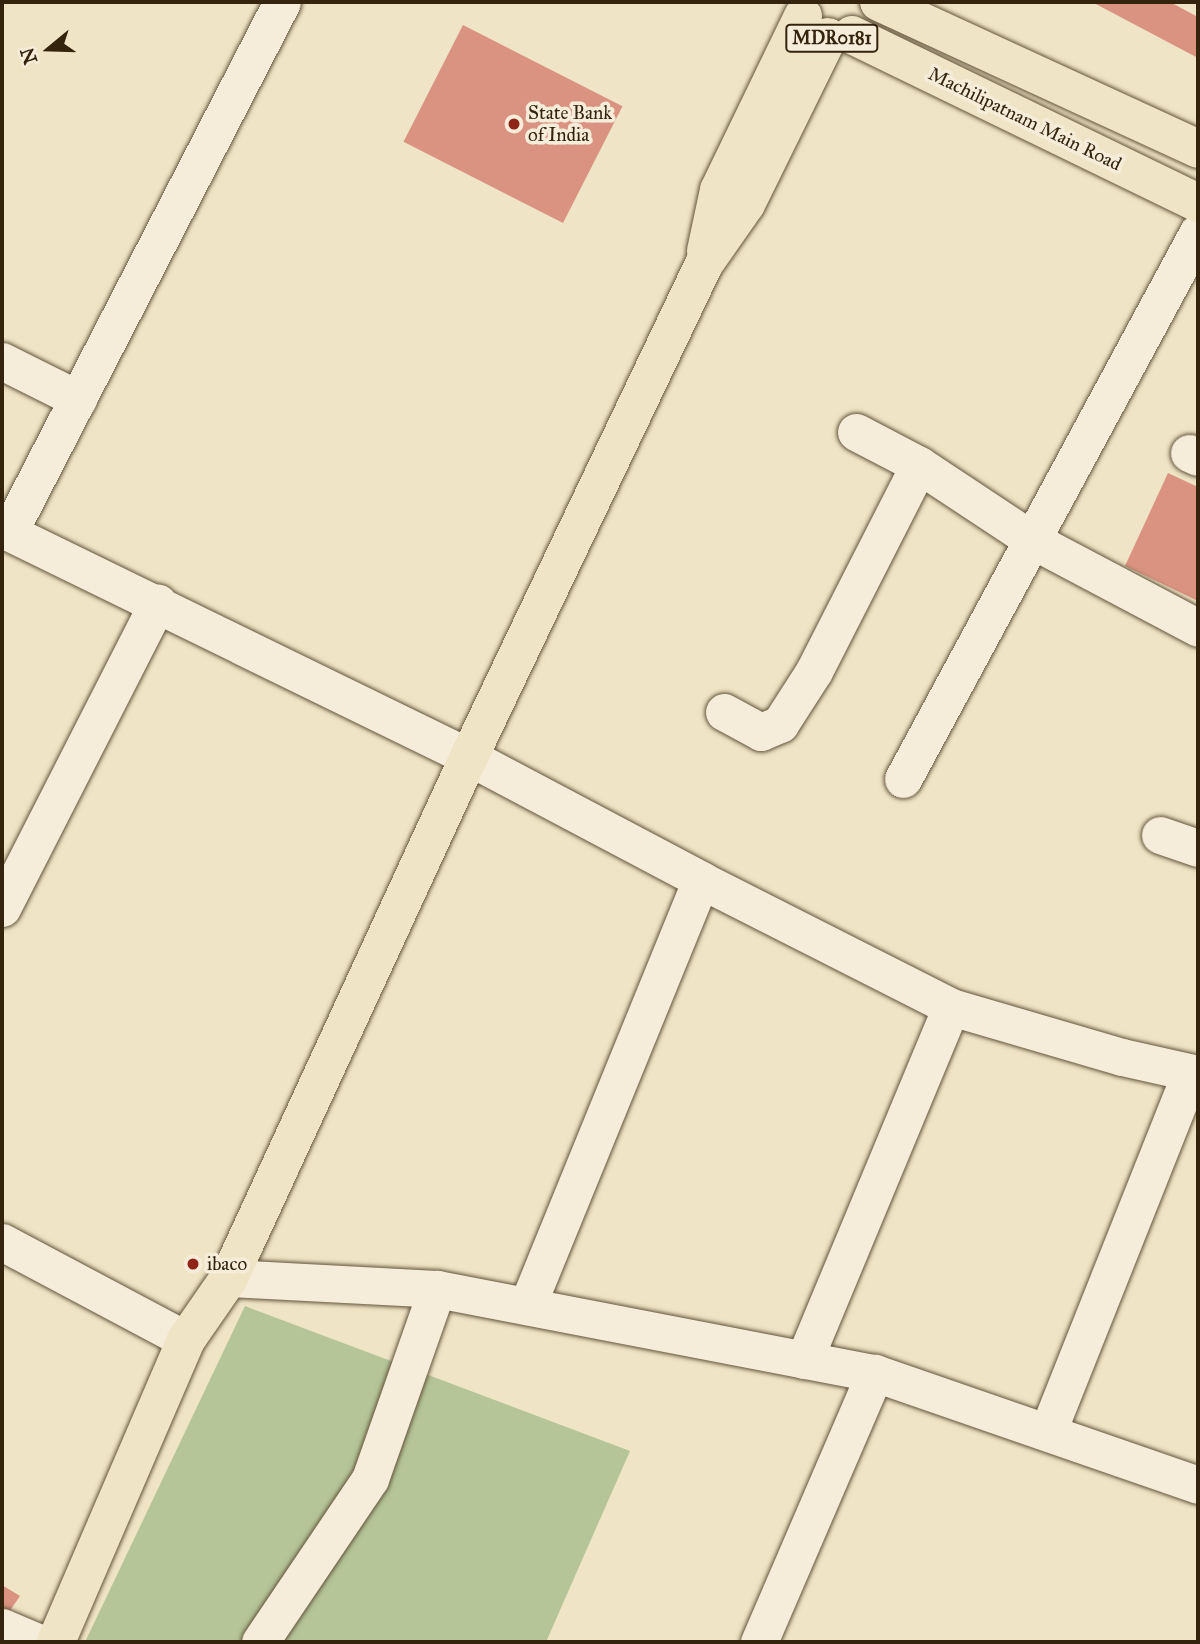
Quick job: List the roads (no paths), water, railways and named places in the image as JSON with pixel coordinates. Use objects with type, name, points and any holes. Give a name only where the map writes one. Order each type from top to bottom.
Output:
[{"type":"main road","name":"MDR0181","points":[[56,1642],[186,1340],[229,1278],[469,757],[704,264],[746,204],[811,17],[869,21],[877,2]]},
{"type":"main road","points":[[877,2],[1198,149]]},
{"type":"main road","name":"Machilipatnam Main Road","points":[[811,17],[1198,203]]},
{"type":"street","points":[[282,2],[78,399],[5,530],[158,602],[469,757],[701,880],[951,1007],[1194,1074],[1048,1431]]},
{"type":"street","points":[[903,779],[1034,541],[1198,232]]},
{"type":"street","points":[[2,361],[78,399]]},
{"type":"street","points":[[856,432],[919,465],[1034,541],[1198,628]]},
{"type":"street","points":[[724,712],[761,733],[780,724],[814,671],[919,465]]},
{"type":"street","points":[[2,908],[158,602]]},
{"type":"street","points":[[1160,835],[1198,848]]},
{"type":"street","points":[[527,1306],[701,880]]},
{"type":"street","points":[[804,1360],[951,1007]]},
{"type":"street","points":[[2,1242],[186,1340]]},
{"type":"street","points":[[229,1278],[436,1289],[875,1373],[1198,1485]]},
{"type":"street","points":[[260,1642],[370,1479],[436,1289]]},
{"type":"street","points":[[759,1642],[875,1373]]},
{"type":"street","points":[[2,1627],[37,1642]]},
{"type":"place","name":"State Bank of India","points":[[514,124]]},
{"type":"place","name":"ibaco","points":[[193,1264]]}]
